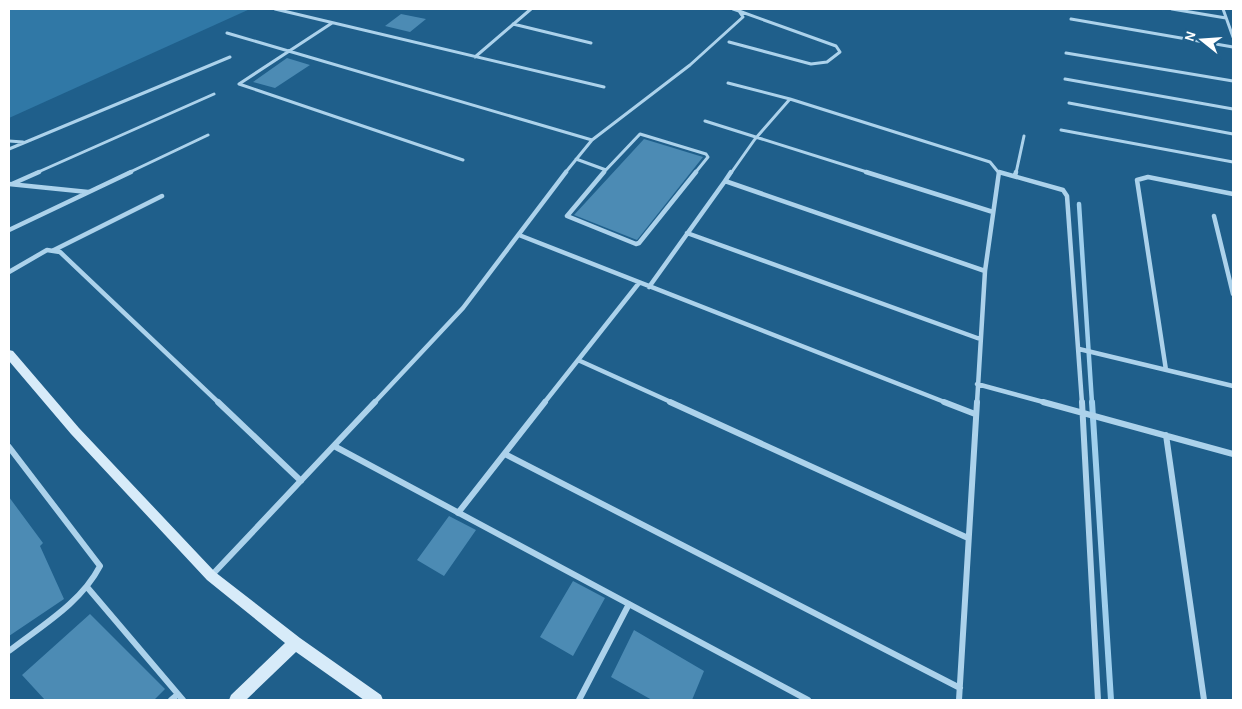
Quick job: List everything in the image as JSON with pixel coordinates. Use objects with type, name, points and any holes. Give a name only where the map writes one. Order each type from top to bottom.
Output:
[{"type":"street","points":[[274,9],[604,87]]},
{"type":"street","points":[[475,57],[531,9]]},
{"type":"street","points":[[729,42],[811,64],[831,61],[840,52],[836,46],[733,9]]},
{"type":"street","points":[[1172,9],[1226,18]]},
{"type":"street","points":[[1223,9],[1233,37]]},
{"type":"street","points":[[211,576],[463,308],[592,140],[690,65],[743,17],[739,11]]},
{"type":"street","points":[[1071,20],[1233,47]]},
{"type":"street","points":[[332,23],[239,84],[463,160]]},
{"type":"street","points":[[513,24],[591,42]]},
{"type":"street","points":[[227,33],[592,140]]},
{"type":"street","points":[[1066,52],[1233,81]]},
{"type":"street","points":[[9,149],[230,57]]},
{"type":"street","points":[[1065,79],[1233,109]]},
{"type":"street","points":[[728,83],[790,99],[990,162],[999,172],[1063,190],[1067,196],[1079,349],[1098,700]]},
{"type":"street","points":[[10,184],[214,94]]},
{"type":"street","points":[[649,287],[756,139],[790,99]]},
{"type":"street","points":[[1069,103],[1233,134]]},
{"type":"street","points":[[705,121],[756,139],[993,212]]},
{"type":"street","points":[[1061,130],[1233,162]]},
{"type":"street","points":[[642,134],[708,156],[638,244],[566,216],[606,170],[642,134]]},
{"type":"street","points":[[9,230],[208,135]]},
{"type":"street","points":[[1015,176],[1024,136]]},
{"type":"street","points":[[9,140],[23,142]]},
{"type":"street","points":[[576,159],[606,170]]},
{"type":"street","points":[[959,700],[985,272],[999,172]]},
{"type":"street","points":[[1166,370],[1138,194],[1138,180],[1148,177],[1233,194]]},
{"type":"street","points":[[725,181],[985,272]]},
{"type":"street","points":[[10,184],[89,192]]},
{"type":"street","points":[[9,272],[47,250],[54,250],[162,196]]},
{"type":"street","points":[[1214,216],[1233,294]]},
{"type":"street","points":[[688,233],[980,339]]},
{"type":"street","points":[[519,235],[975,414]]},
{"type":"street","points":[[54,250],[67,259],[301,481]]},
{"type":"street","points":[[458,513],[639,283]]},
{"type":"street","points":[[1079,349],[1233,386]]},
{"type":"street","points":[[9,354],[75,431],[211,576],[295,643],[376,700]]},
{"type":"street","points":[[578,360],[968,538]]},
{"type":"street","points":[[977,384],[1233,454]]},
{"type":"street","points":[[1166,435],[1204,700]]},
{"type":"street","points":[[334,446],[808,700]]},
{"type":"street","points":[[9,447],[100,566],[94,579],[78,597],[9,650]]},
{"type":"street","points":[[505,454],[960,688]]},
{"type":"street","points":[[87,587],[183,700]]},
{"type":"street","points":[[579,700],[629,604]]},
{"type":"street","points":[[236,700],[295,643]]},
{"type":"street","points":[[171,700],[178,694]]},
{"type":"shaded area","points":[[9,9],[250,9],[9,118]]},
{"type":"building","points":[[401,14],[426,19],[410,32],[385,26]]},
{"type":"building","points":[[287,58],[310,65],[275,88],[253,82]]},
{"type":"building","points":[[644,139],[703,157],[637,240],[574,215]]},
{"type":"building","points":[[9,497],[43,543],[40,546],[64,599],[9,636]]},
{"type":"building","points":[[449,516],[476,530],[444,576],[417,560]]},
{"type":"building","points":[[573,581],[605,598],[573,656],[540,637]]},
{"type":"building","points":[[90,614],[165,689],[154,700],[45,700],[22,675]]},
{"type":"building","points":[[634,630],[704,671],[692,700],[652,700],[611,677]]},
{"type":"waterway","points":[[1079,204],[1092,403]]},
{"type":"waterway","points":[[1092,402],[1111,700]]}]
